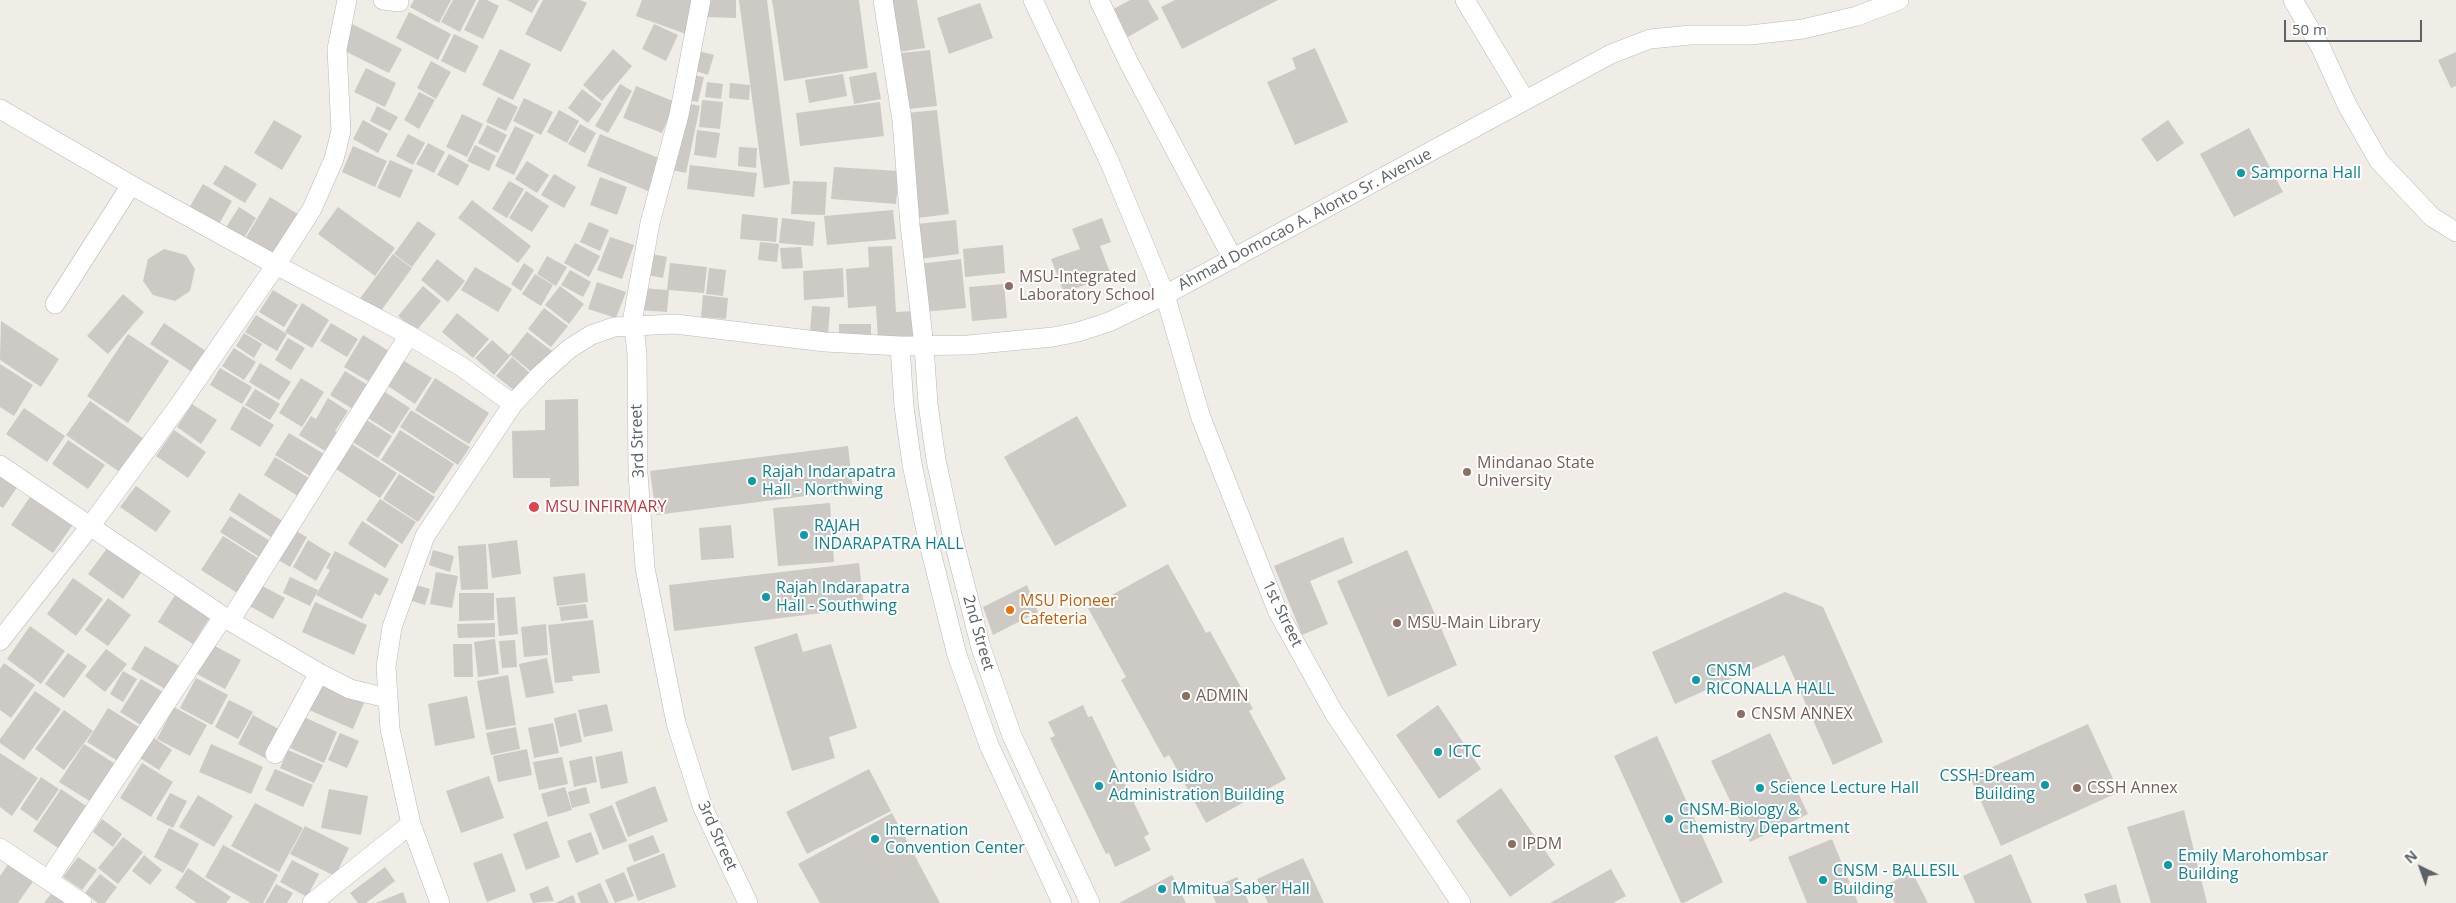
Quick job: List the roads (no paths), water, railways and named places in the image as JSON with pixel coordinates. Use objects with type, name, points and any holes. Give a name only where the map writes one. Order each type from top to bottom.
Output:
[{"type":"street","points":[[0,641],[91,525],[180,404],[276,265],[312,209],[334,159],[341,131],[337,49],[346,0]]},
{"type":"street","name":"3rd Street","points":[[701,0],[679,115],[650,223],[634,304],[638,474],[644,558],[656,635],[676,723],[703,808],[748,903]]},
{"type":"street","name":"2nd Street","points":[[883,0],[902,120],[910,225],[924,346],[928,404],[936,460],[952,534],[981,648],[1012,736],[1090,903]]},
{"type":"street","name":"1st Street","points":[[1033,0],[1110,163],[1165,295],[1201,418],[1278,612],[1334,712],[1461,903]]},
{"type":"street","points":[[1099,0],[1128,61],[1233,259]]},
{"type":"street","points":[[1465,0],[1525,100]]},
{"type":"street","name":"Ahmad Domocao A. Alonto Sr. Avenue","points":[[440,903],[411,824],[397,768],[387,698],[386,667],[392,627],[425,536],[513,404],[540,375],[569,349],[591,335],[614,327],[675,324],[825,342],[924,346],[968,345],[1052,338],[1078,332],[1109,322],[1165,295],[1611,54],[1650,40],[1691,35],[1750,35],[1803,29],[1857,16],[1899,0]]},
{"type":"street","points":[[2293,0],[2321,48],[2347,105],[2379,161],[2432,217],[2456,232]]},
{"type":"street","points":[[0,109],[131,185],[276,265],[409,335],[462,367],[513,404]]},
{"type":"street","points":[[55,304],[131,185]]},
{"type":"street","points":[[48,879],[226,619],[409,335]]},
{"type":"street","name":"2nd Street","points":[[900,346],[904,407],[912,464],[928,540],[957,655],[989,745],[1062,903]]},
{"type":"street","points":[[0,465],[91,525],[226,619],[350,689],[387,698]]},
{"type":"street","points":[[275,754],[319,673]]},
{"type":"street","points":[[312,903],[411,824]]},
{"type":"street","points":[[0,848],[82,903]]},
{"type":"place","name":"Samporna Hall","points":[[2241,173]]},
{"type":"place","name":"MSU-Integrated Laboratory School","points":[[1009,286]]},
{"type":"place","name":"Mindanao State University","points":[[1467,472]]},
{"type":"place","name":"Rajah Indarapatra Hall - Northwing","points":[[752,481]]},
{"type":"place","name":"MSU INFIRMARY","points":[[534,507]]},
{"type":"place","name":"RAJAH INDARAPATRA HALL","points":[[804,535]]},
{"type":"place","name":"Rajah Indarapatra Hall - Southwing","points":[[766,597]]},
{"type":"place","name":"MSU Pioneer Cafeteria","points":[[1010,610]]},
{"type":"place","name":"MSU-Main Library","points":[[1397,623]]},
{"type":"place","name":"CNSM RICONALLA HALL","points":[[1696,680]]},
{"type":"place","name":"ADMIN","points":[[1186,696]]},
{"type":"place","name":"CNSM ANNEX","points":[[1741,714]]},
{"type":"place","name":"ICTC","points":[[1438,752]]},
{"type":"place","name":"CSSH-Dream Building","points":[[2045,785]]},
{"type":"place","name":"Antonio Isidro Administration Building","points":[[1099,786]]},
{"type":"place","name":"Science Lecture Hall","points":[[1760,788]]},
{"type":"place","name":"CSSH Annex","points":[[2077,788]]},
{"type":"place","name":"CNSM-Biology & Chemistry Department","points":[[1669,819]]},
{"type":"place","name":"Internation Convention Center","points":[[875,839]]},
{"type":"place","name":"IPDM","points":[[1512,844]]},
{"type":"place","name":"Emily Marohombsar Building","points":[[2168,865]]},
{"type":"place","name":"CNSM - BALLESIL Building","points":[[1823,880]]},
{"type":"place","name":"Mmitua Saber Hall","points":[[1162,889]]}]
